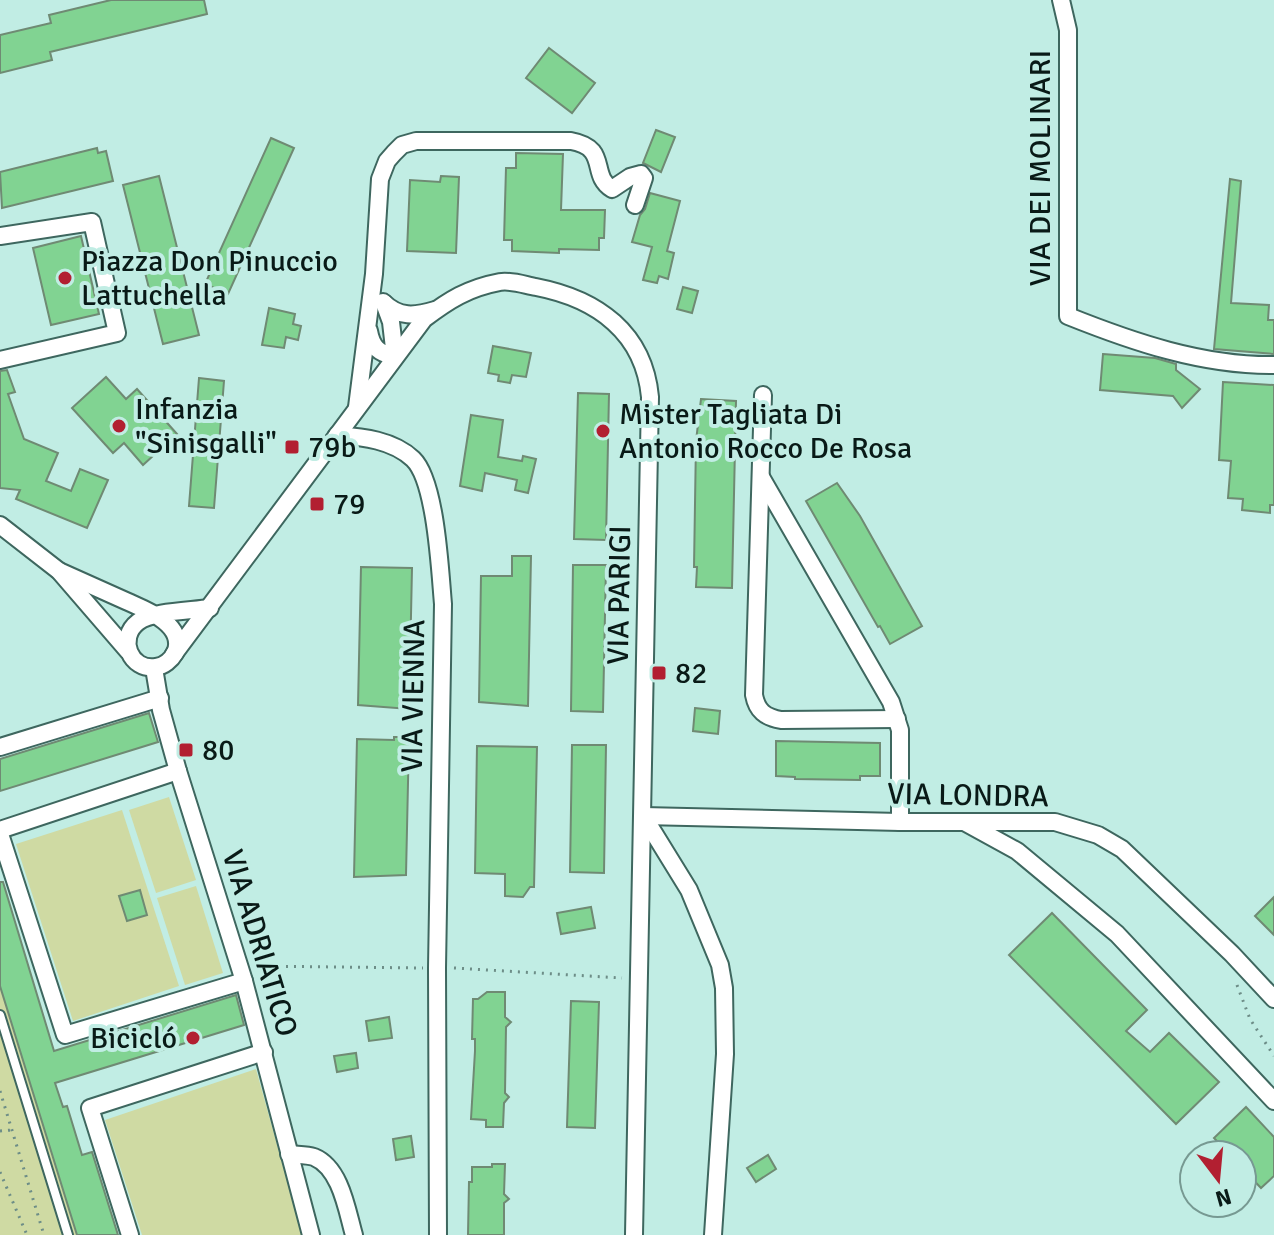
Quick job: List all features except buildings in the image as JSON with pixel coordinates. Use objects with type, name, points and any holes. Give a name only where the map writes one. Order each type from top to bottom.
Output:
[{"type":"street","name":"VIA DEI MOLINARI","points":[[1061,0],[1068,30],[1068,316],[1131,341],[1209,359],[1274,365]]},
{"type":"street","points":[[357,408],[374,274],[380,179],[387,161],[402,145],[416,141],[585,143],[592,148],[606,185],[612,189],[641,174],[644,178],[635,205]]},
{"type":"street","points":[[0,236],[92,222],[117,333],[0,360]]},
{"type":"street","points":[[367,317],[374,347],[381,354],[395,357],[391,322],[374,274]]},
{"type":"street","name":"VIA PARIGI","points":[[337,435],[424,319],[457,294],[503,281],[553,290],[578,300],[615,322],[638,349],[648,377],[650,397],[634,1235]]},
{"type":"street","points":[[384,303],[394,312],[404,315],[419,315],[437,309]]},
{"type":"street","points":[[763,395],[756,705],[767,718],[781,720],[897,719]]},
{"type":"street","points":[[0,525],[59,571],[138,664],[154,668],[165,664],[174,654],[337,435]]},
{"type":"street","name":"VIA VIENNA","points":[[337,435],[395,446],[414,460],[424,477],[439,550],[443,604],[437,968],[438,1235]]},
{"type":"street","points":[[761,476],[891,702],[897,719],[900,748],[900,822]]},
{"type":"street","points":[[59,571],[157,616],[176,634],[174,654]]},
{"type":"street","points":[[128,651],[129,634],[140,620],[210,608]]},
{"type":"street","name":"VIA ADRIATICO","points":[[154,668],[178,771],[248,974],[264,1052],[311,1235]]},
{"type":"street","points":[[0,747],[160,698]]},
{"type":"street","points":[[178,771],[0,832],[65,1035],[248,974]]},
{"type":"street","points":[[643,816],[689,890],[720,965],[724,988],[725,1054],[713,1235]]},
{"type":"street","name":"VIA LONDRA","points":[[643,816],[1055,822],[1098,835],[1122,849],[1232,954],[1274,999]]},
{"type":"street","points":[[961,821],[1017,851],[1117,934],[1274,1101]]},
{"type":"street","points":[[130,1235],[90,1108],[264,1052]]},
{"type":"street","points":[[289,1154],[315,1158],[329,1167],[338,1182],[354,1235]]},
{"type":"lane","points":[[0,1015],[68,1235]]},
{"type":"path","points":[[1232,954],[1238,988],[1250,1019],[1274,1056]]},
{"type":"path","points":[[248,974],[411,968]]},
{"type":"path","points":[[458,968],[617,978]]},
{"type":"path","points":[[0,1091],[44,1235]]},
{"type":"path","points":[[0,1131],[13,1130]]},
{"type":"path","points":[[0,1172],[27,1235]]},
{"type":"green space","points":[[169,797],[196,880],[156,893],[129,810]]},
{"type":"green space","points":[[122,810],[179,986],[73,1021],[16,844]]},
{"type":"green space","points":[[196,886],[223,973],[185,985],[157,898]]},
{"type":"green space","points":[[0,985],[77,1235],[0,1235]]},
{"type":"green space","points":[[256,1069],[302,1235],[142,1235],[105,1120]]},
{"type":"place","name":"Piazza Don Pinuccio Lattuchella","points":[[65,278]]},
{"type":"place","name":"Infanzia \"Sinisgalli\"","points":[[119,426]]},
{"type":"place","name":"Mister Tagliata Di Antonio Rocco De Rosa","points":[[603,431]]},
{"type":"place","name":"79b","points":[[292,447]]},
{"type":"place","name":"79","points":[[317,504]]},
{"type":"place","name":"82","points":[[659,673]]},
{"type":"place","name":"80","points":[[186,750]]},
{"type":"place","name":"Bicicló","points":[[193,1038]]}]
